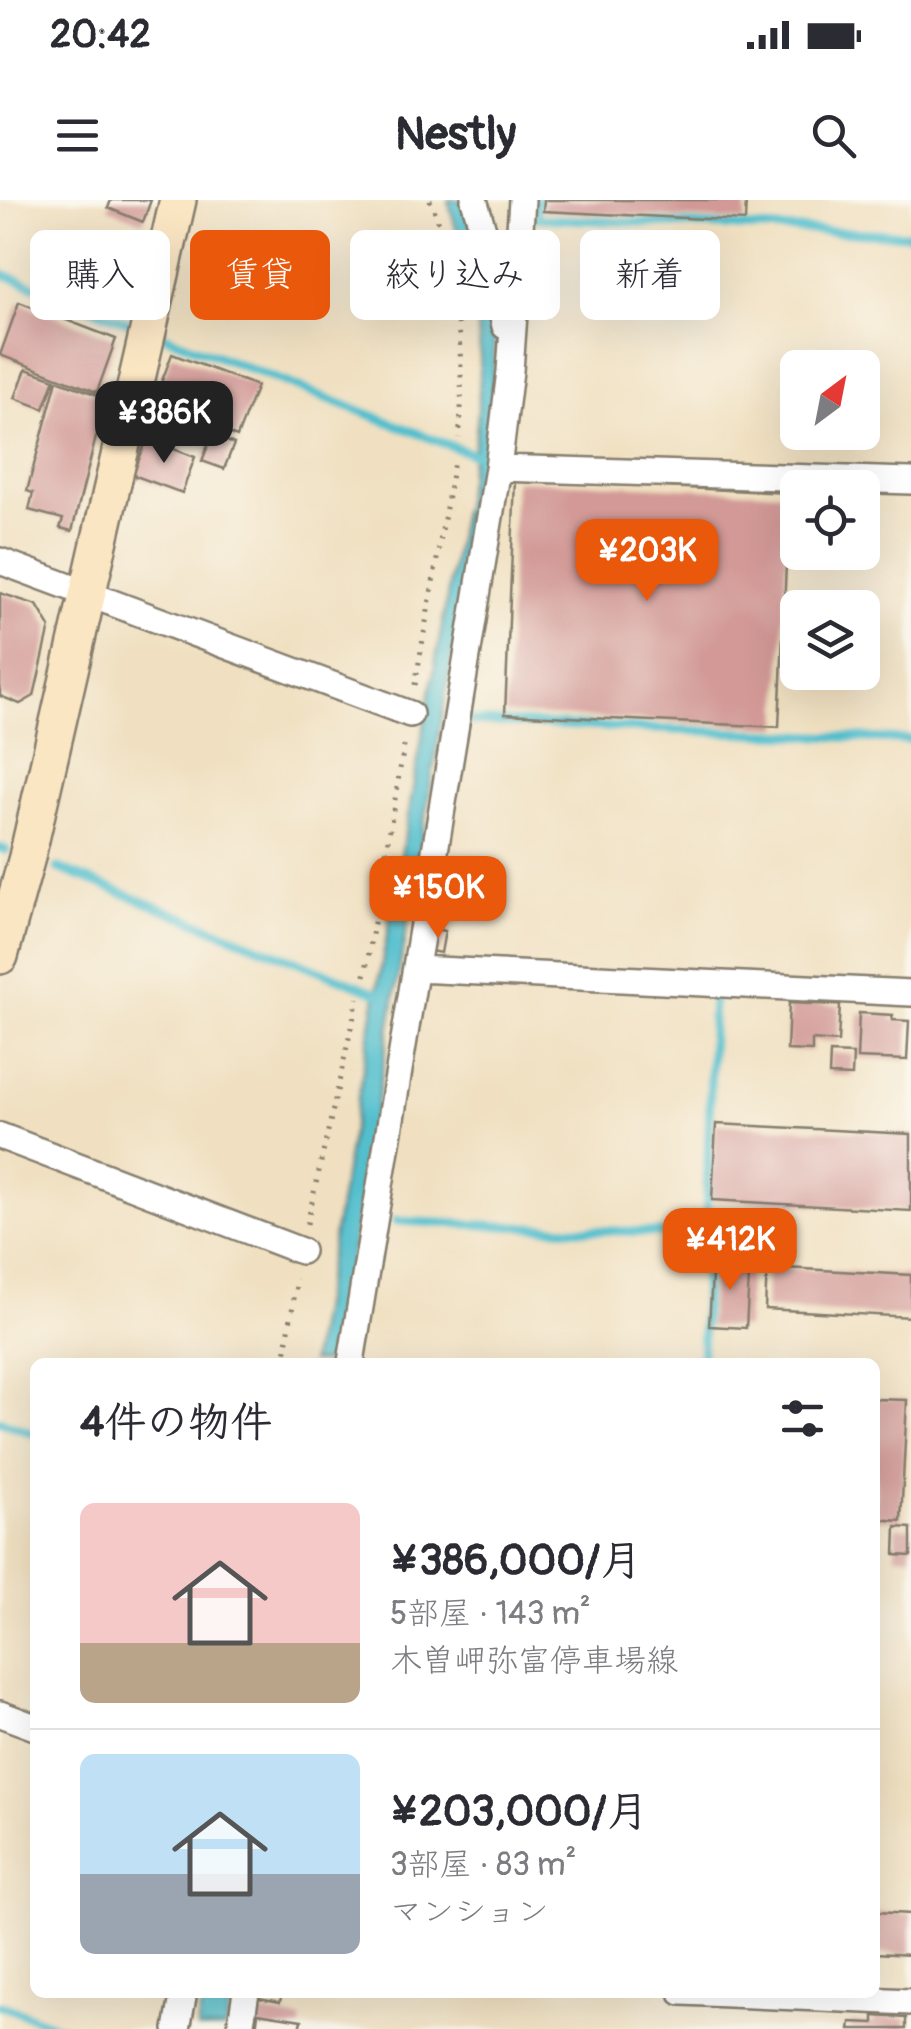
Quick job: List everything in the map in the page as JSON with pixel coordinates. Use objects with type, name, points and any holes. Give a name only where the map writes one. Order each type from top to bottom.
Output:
[{"type":"main road","points":[[0,956],[31,838],[178,200]]},
{"type":"street","points":[[474,200],[505,325],[510,371]]},
{"type":"street","points":[[352,1358],[498,468],[510,371],[522,200]]},
{"type":"street","points":[[498,468],[911,480]]},
{"type":"street","points":[[0,561],[410,714]]},
{"type":"street","points":[[416,969],[911,993]]},
{"type":"street","points":[[0,1136],[301,1252]]},
{"type":"street","points":[[0,1714],[30,1725]]},
{"type":"street","points":[[177,2029],[183,1998]]},
{"type":"street","points":[[240,2029],[245,1998]]},
{"type":"street","points":[[819,1998],[911,2002]]},
{"type":"path","points":[[430,200],[450,265],[462,413],[459,438]]},
{"type":"path","points":[[285,1358],[301,1252],[358,998]]},
{"type":"water","points":[[448,200],[465,200],[472,230],[456,230]]},
{"type":"water","points":[[477,320],[493,320],[493,398],[484,469],[334,1358],[312,1358],[476,434]]},
{"type":"water","points":[[202,1998],[230,1998],[226,2029],[197,2029]]},
{"type":"building","points":[[111,200],[151,200],[143,222],[108,208]]},
{"type":"building","points":[[544,200],[746,200],[745,221],[543,211]]},
{"type":"building","points":[[19,302],[30,306],[30,320],[66,320],[116,339],[97,392],[0,355]]},
{"type":"building","points":[[172,354],[257,386],[237,437],[224,432],[227,422],[190,408],[194,399],[160,386]]},
{"type":"building","points":[[26,369],[55,379],[44,409],[15,398]]},
{"type":"building","points":[[57,380],[106,398],[72,531],[60,528],[63,519],[29,510],[33,493],[27,491]]},
{"type":"building","points":[[212,435],[234,444],[224,469],[202,461]]},
{"type":"building","points":[[147,439],[195,457],[182,493],[133,475]]},
{"type":"building","points":[[515,480],[780,493],[780,570],[786,570],[785,590],[780,590],[779,727],[505,714]]},
{"type":"building","points":[[0,593],[37,605],[50,627],[34,696],[20,704],[0,696]]},
{"type":"building","points":[[434,929],[445,931],[441,953],[430,951]]},
{"type":"building","points":[[789,1003],[840,1005],[838,1042],[812,1040],[812,1051],[787,1050]]},
{"type":"building","points":[[859,1013],[893,1015],[892,1020],[909,1021],[907,1060],[857,1058]]},
{"type":"building","points":[[830,1053],[853,1054],[852,1076],[829,1075]]},
{"type":"building","points":[[716,1124],[911,1134],[911,1211],[712,1200]]},
{"type":"building","points":[[713,1258],[750,1259],[746,1328],[709,1326]]},
{"type":"building","points":[[767,1267],[911,1275],[911,1317],[765,1309]]},
{"type":"building","points":[[880,1399],[907,1400],[901,1521],[880,1519]]},
{"type":"building","points":[[896,1527],[911,1528],[911,1556],[895,1555]]},
{"type":"building","points":[[880,1912],[911,1914],[911,1955],[880,1953]]},
{"type":"building","points":[[258,2013],[302,2020],[300,2029],[256,2029]]},
{"type":"building","points":[[874,2016],[906,2018],[906,2029],[850,2029],[851,2022],[874,2023]]},
{"type":"waterway","points":[[537,200],[536,218],[911,235]]},
{"type":"waterway","points":[[0,273],[127,322]]},
{"type":"waterway","points":[[165,336],[472,454]]},
{"type":"waterway","points":[[466,721],[911,740]]},
{"type":"waterway","points":[[0,848],[6,850]]},
{"type":"waterway","points":[[58,868],[377,993]]},
{"type":"waterway","points":[[702,1358],[713,997]]},
{"type":"waterway","points":[[396,1221],[705,1235]]},
{"type":"waterway","points":[[0,1421],[30,1432]]},
{"type":"waterway","points":[[0,2005],[63,2029]]}]
